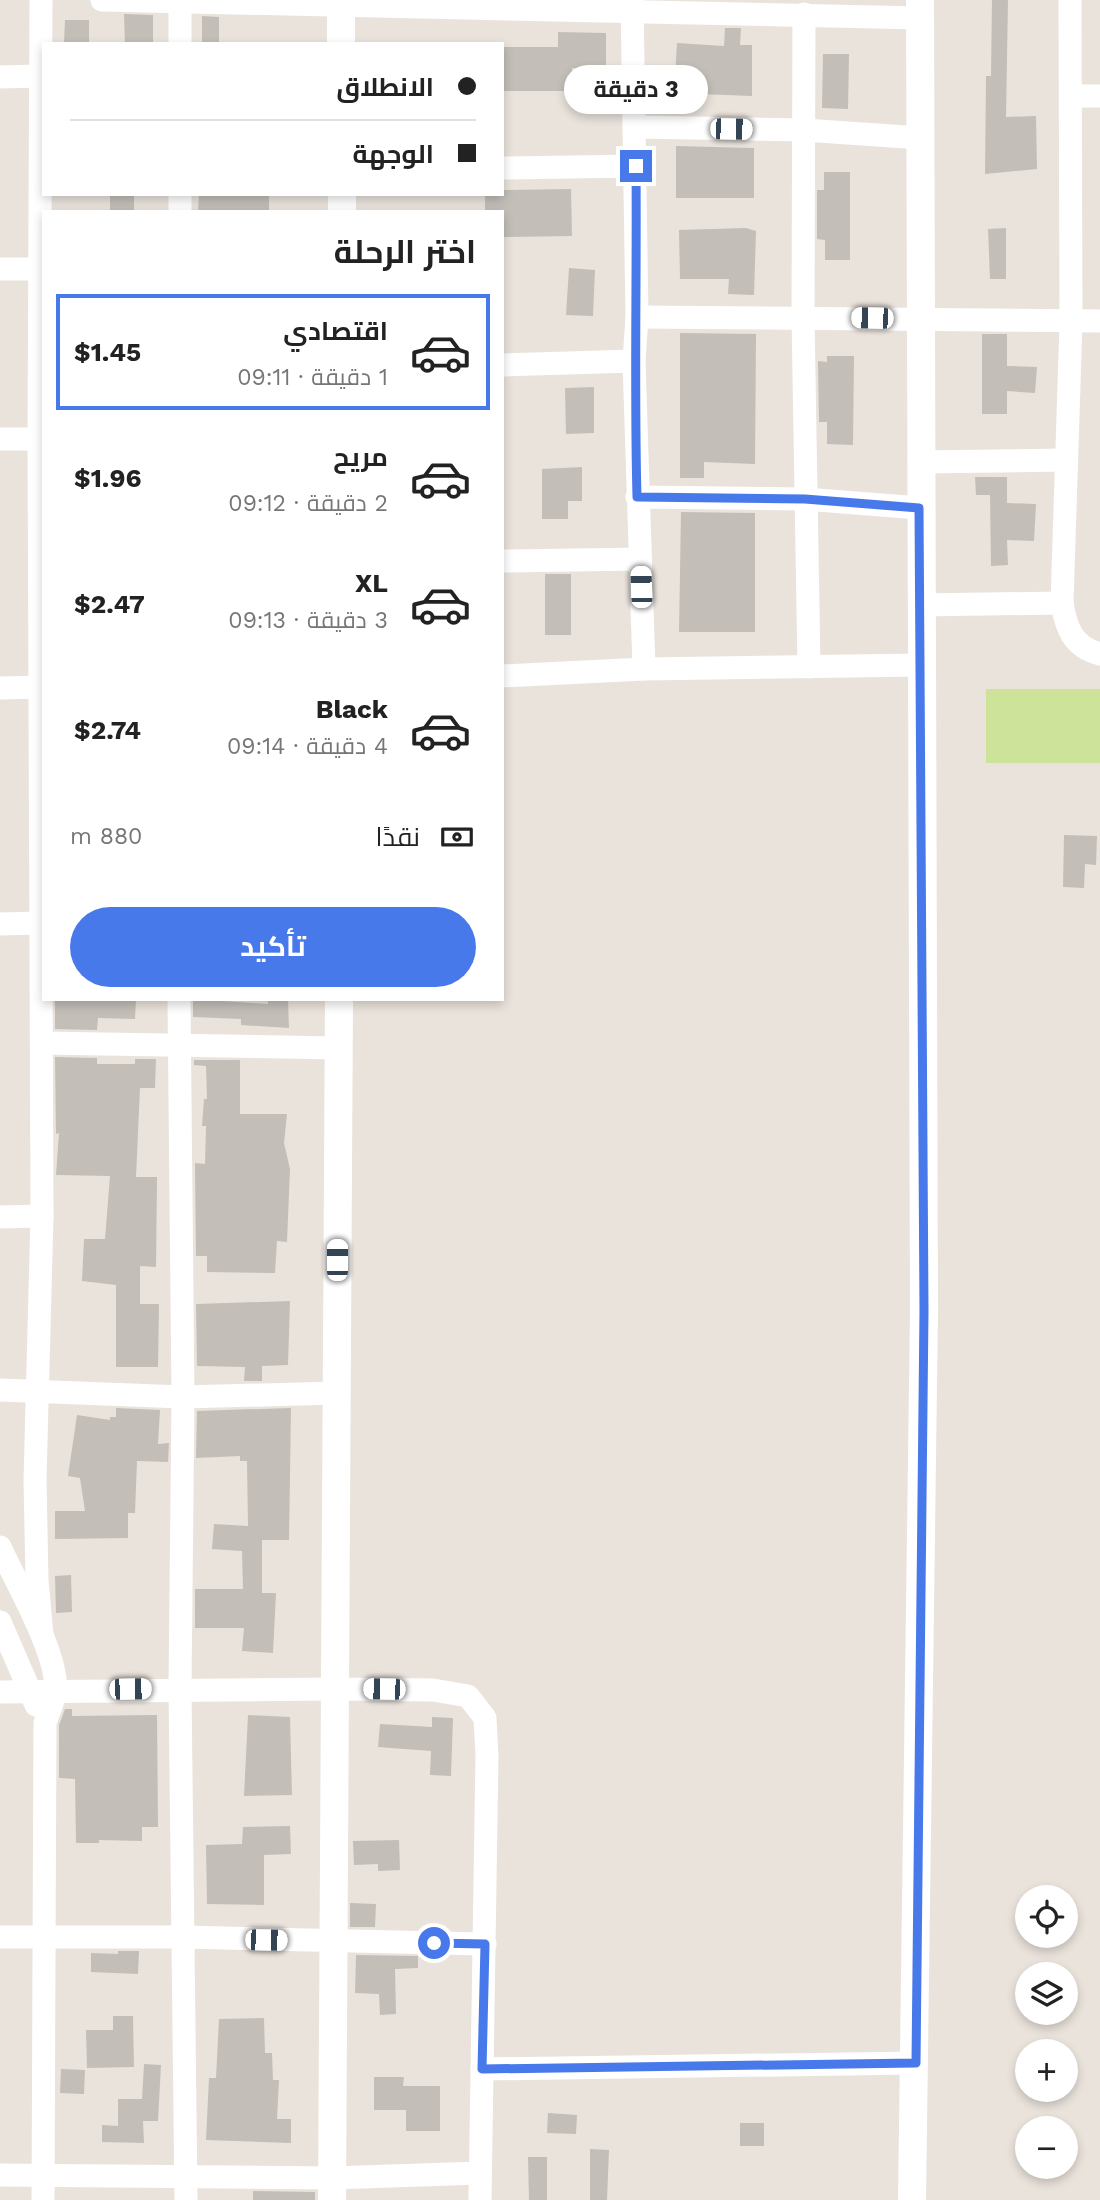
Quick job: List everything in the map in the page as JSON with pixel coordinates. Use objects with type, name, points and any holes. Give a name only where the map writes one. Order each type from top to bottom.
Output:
[{"type":"street","points":[[41,0],[42,563]]},
{"type":"street","points":[[102,0],[632,5],[804,14],[920,9],[919,508],[924,1311],[916,2063],[912,2200]]},
{"type":"street","points":[[1070,0],[1071,322],[1062,603],[1071,635],[1081,647],[1100,654]]},
{"type":"street","points":[[180,1],[180,42]]},
{"type":"street","points":[[341,2],[341,42]]},
{"type":"street","points":[[632,5],[637,317],[634,360],[644,669]]},
{"type":"street","points":[[804,14],[803,317],[809,667]]},
{"type":"street","points":[[0,77],[41,76]]},
{"type":"street","points":[[1071,96],[1100,96]]},
{"type":"street","points":[[634,127],[804,130],[920,138]]},
{"type":"street","points":[[504,168],[636,166]]},
{"type":"street","points":[[0,268],[42,269]]},
{"type":"street","points":[[637,317],[1100,321]]},
{"type":"street","points":[[504,365],[634,360]]},
{"type":"street","points":[[0,439],[41,439]]},
{"type":"street","points":[[919,461],[1066,460]]},
{"type":"street","points":[[637,497],[805,499],[919,508]]},
{"type":"street","points":[[504,561],[640,559]]},
{"type":"street","points":[[920,605],[1062,603]]},
{"type":"street","points":[[504,676],[644,669],[920,665]]},
{"type":"street","points":[[0,688],[42,687]]},
{"type":"street","points":[[42,766],[42,1216],[35,1534],[42,1635]]},
{"type":"street","points":[[0,924],[40,923]]},
{"type":"street","points":[[179,1001],[183,1397],[180,1688],[186,2200]]},
{"type":"street","points":[[332,2189],[338,1001]]},
{"type":"street","points":[[42,1043],[338,1048]]},
{"type":"street","points":[[0,1217],[42,1216]]},
{"type":"street","points":[[0,1390],[183,1397],[336,1393]]},
{"type":"street","points":[[0,1547],[42,1635],[51,1662],[55,1691],[45,1723],[43,2200]]},
{"type":"street","points":[[0,1622],[45,1723]]},
{"type":"street","points":[[0,1692],[180,1688],[335,1689],[433,1690],[468,1696],[485,1718],[485,1944],[480,2200]]},
{"type":"street","points":[[0,1937],[182,1937],[485,1944]]},
{"type":"street","points":[[482,2069],[916,2063]]},
{"type":"street","points":[[0,2175],[186,2176],[332,2189],[480,2173]]},
{"type":"green space","points":[[986,689],[1100,689],[1100,763],[986,763]]},
{"type":"building","points":[[992,0],[1008,0],[1006,117],[1036,116],[1037,169],[985,174],[986,76],[991,76]]},
{"type":"building","points":[[124,14],[153,15],[153,42],[125,42]]},
{"type":"building","points":[[202,16],[219,17],[219,42],[202,42]]},
{"type":"building","points":[[65,20],[89,20],[89,42],[64,42]]},
{"type":"building","points":[[725,28],[741,28],[740,45],[752,45],[752,96],[674,93],[677,43],[724,46]]},
{"type":"building","points":[[558,32],[606,33],[606,69],[572,68],[572,91],[504,91],[504,47],[558,47]]},
{"type":"building","points":[[823,54],[849,54],[848,109],[822,108]]},
{"type":"building","points":[[676,146],[754,148],[754,198],[676,198]]},
{"type":"building","points":[[824,172],[850,172],[850,260],[825,260],[825,240],[817,239],[817,190],[824,190]]},
{"type":"building","points":[[571,189],[572,236],[504,237],[504,210],[485,210],[485,196],[504,196],[504,190]]},
{"type":"building","points":[[110,196],[134,196],[134,210],[110,210]]},
{"type":"building","points":[[199,196],[269,196],[269,210],[198,210]]},
{"type":"building","points":[[746,228],[756,231],[754,295],[728,294],[729,279],[680,279],[679,230]]},
{"type":"building","points":[[1006,228],[1006,279],[990,279],[988,229]]},
{"type":"building","points":[[569,268],[595,270],[593,316],[566,315]]},
{"type":"building","points":[[680,333],[756,334],[755,464],[704,462],[704,478],[680,478]]},
{"type":"building","points":[[982,334],[1007,334],[1007,366],[1037,367],[1035,393],[1007,391],[1007,414],[982,414]]},
{"type":"building","points":[[827,356],[854,356],[853,445],[827,444],[827,422],[819,422],[818,361],[827,362]]},
{"type":"building","points":[[594,387],[594,433],[566,434],[565,388]]},
{"type":"building","points":[[582,467],[582,501],[568,501],[568,519],[542,519],[542,469]]},
{"type":"building","points":[[975,477],[1007,477],[1007,503],[1036,504],[1034,541],[1007,540],[1008,565],[991,566],[990,495],[976,495]]},
{"type":"building","points":[[681,512],[755,513],[755,632],[679,632]]},
{"type":"building","points":[[545,574],[571,574],[571,635],[545,635]]},
{"type":"building","points":[[1064,835],[1097,836],[1096,865],[1085,864],[1084,888],[1063,887]]},
{"type":"building","points":[[55,1001],[136,1001],[135,1019],[98,1018],[97,1030],[55,1029]]},
{"type":"building","points":[[193,1001],[268,1004],[268,1001],[288,1001],[289,1028],[241,1025],[241,1019],[193,1017]]},
{"type":"building","points":[[55,1057],[97,1058],[97,1064],[135,1064],[135,1059],[156,1059],[155,1088],[140,1088],[136,1177],[157,1177],[156,1267],[140,1266],[140,1304],[159,1304],[158,1367],[116,1367],[116,1285],[82,1281],[84,1239],[105,1239],[110,1176],[56,1175],[59,1133],[56,1134]]},
{"type":"building","points":[[194,1060],[240,1060],[240,1114],[287,1114],[284,1143],[290,1169],[287,1242],[277,1241],[275,1273],[207,1272],[207,1256],[196,1256],[195,1163],[205,1164],[206,1126],[202,1126],[204,1099],[207,1099],[206,1066],[194,1065]]},
{"type":"building","points":[[290,1301],[288,1365],[262,1366],[262,1381],[244,1381],[245,1367],[197,1366],[196,1304]]},
{"type":"building","points":[[116,1408],[160,1410],[158,1444],[169,1443],[168,1462],[137,1461],[135,1513],[128,1513],[128,1538],[55,1539],[55,1511],[85,1511],[80,1478],[68,1476],[77,1415],[110,1420],[110,1417],[116,1417]]},
{"type":"building","points":[[291,1408],[289,1540],[262,1540],[262,1593],[276,1593],[273,1653],[242,1651],[244,1628],[195,1628],[195,1589],[243,1589],[242,1551],[212,1549],[214,1524],[248,1526],[247,1461],[240,1461],[240,1456],[196,1458],[197,1411]]},
{"type":"building","points":[[71,1575],[72,1612],[56,1613],[55,1576]]},
{"type":"building","points":[[65,1709],[72,1709],[72,1716],[157,1715],[158,1827],[142,1827],[142,1841],[99,1840],[99,1843],[76,1843],[75,1779],[59,1778],[59,1725]]},
{"type":"building","points":[[248,1715],[290,1717],[292,1795],[244,1796]]},
{"type":"building","points":[[432,1717],[453,1718],[451,1776],[430,1775],[431,1751],[378,1747],[380,1724],[432,1727]]},
{"type":"building","points":[[290,1826],[291,1854],[264,1855],[264,1905],[207,1904],[206,1845],[242,1844],[243,1827]]},
{"type":"building","points":[[399,1840],[400,1870],[378,1871],[378,1864],[354,1865],[353,1841]]},
{"type":"building","points":[[350,1903],[376,1904],[375,1927],[350,1927]]},
{"type":"building","points":[[118,1951],[139,1951],[138,1974],[91,1972],[91,1953],[118,1954]]},
{"type":"building","points":[[356,1955],[418,1956],[418,1968],[395,1969],[396,2014],[380,2015],[379,1994],[355,1993]]},
{"type":"building","points":[[113,2016],[133,2016],[134,2067],[87,2068],[86,2030],[113,2030]]},
{"type":"building","points":[[264,2018],[265,2053],[272,2053],[273,2080],[279,2080],[277,2119],[291,2119],[291,2143],[206,2140],[209,2078],[216,2078],[219,2019]]},
{"type":"building","points":[[144,2064],[161,2065],[158,2121],[143,2121],[144,2143],[102,2142],[102,2125],[118,2126],[118,2099],[142,2099]]},
{"type":"building","points":[[61,2069],[85,2070],[84,2094],[60,2093]]},
{"type":"building","points":[[374,2077],[404,2077],[403,2086],[440,2086],[440,2131],[406,2131],[406,2110],[374,2110]]},
{"type":"building","points":[[548,2113],[577,2115],[576,2134],[547,2133]]},
{"type":"building","points":[[740,2123],[764,2123],[764,2146],[740,2146]]},
{"type":"building","points":[[590,2149],[609,2150],[607,2200],[590,2200]]},
{"type":"building","points":[[528,2157],[547,2157],[547,2200],[529,2200]]},
{"type":"building","points":[[253,2191],[315,2192],[315,2200],[253,2200]]},
{"type":"route","points":[[434,1943],[485,1944],[482,2069],[916,2063],[924,1311],[919,508],[805,499],[637,497],[634,360],[637,317],[636,166]]}]
